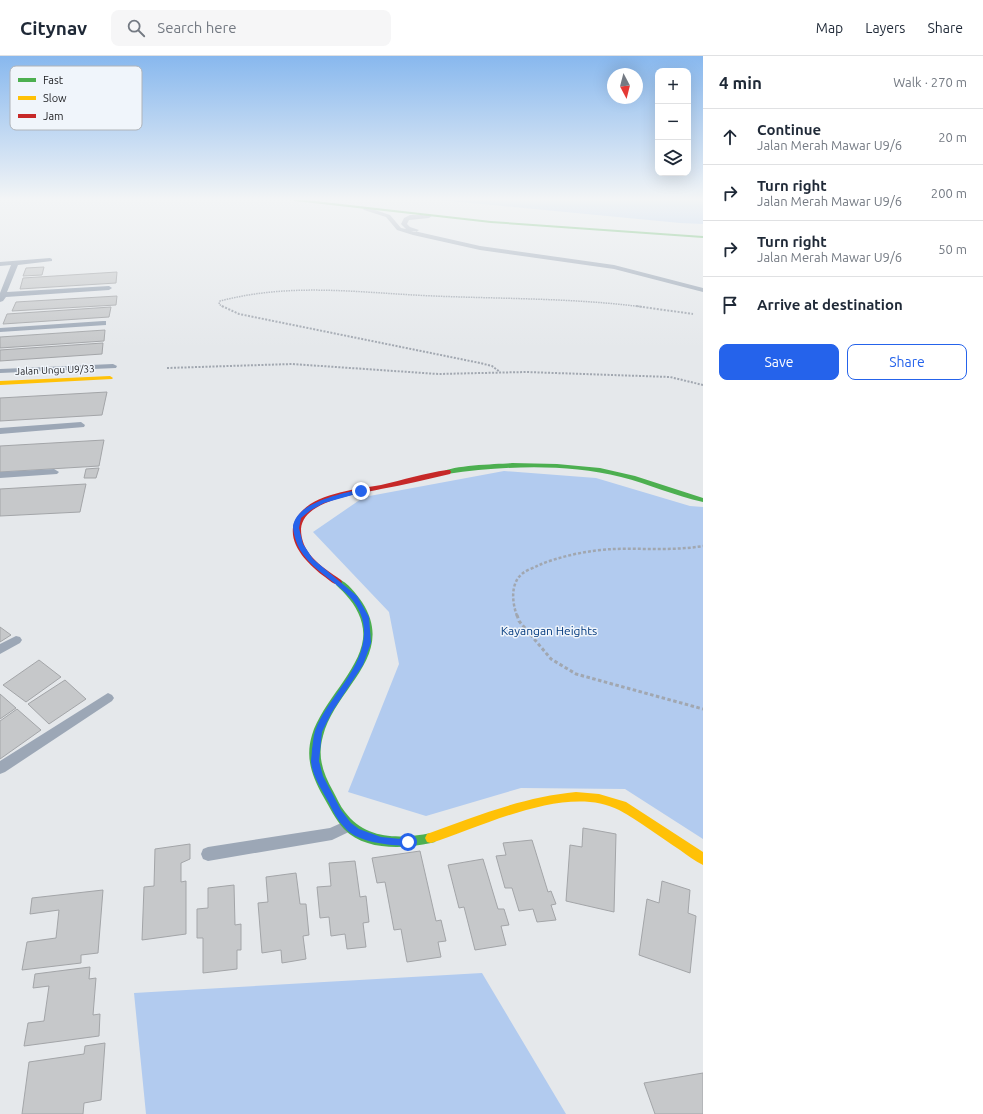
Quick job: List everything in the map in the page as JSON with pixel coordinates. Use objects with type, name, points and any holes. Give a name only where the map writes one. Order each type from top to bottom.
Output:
[{"type":"main road","name":"Jalan Ungu U9/33","points":[[0,383],[110,378]]},
{"type":"main road","points":[[703,500],[687,497],[622,475],[571,466],[520,465],[442,473],[361,491],[322,502],[309,509],[299,518],[296,528],[300,544],[310,560],[355,598],[365,617],[368,643],[359,665],[329,710],[318,732],[315,761],[322,782],[338,812],[348,826],[356,832],[381,840],[408,842],[434,838],[521,806],[550,800],[581,797],[606,799],[624,806],[703,859]]},
{"type":"street","points":[[494,249],[510,253],[614,267],[703,290]]},
{"type":"street","points":[[0,264],[50,260]]},
{"type":"street","points":[[0,302],[15,263]]},
{"type":"street","points":[[2,295],[109,288]]},
{"type":"street","points":[[0,330],[103,323]]},
{"type":"street","points":[[0,371],[113,366]]},
{"type":"street","points":[[0,431],[81,425]]},
{"type":"street","points":[[0,475],[54,472]]},
{"type":"street","points":[[0,650],[16,640]]},
{"type":"street","points":[[0,768],[108,698]]},
{"type":"street","points":[[208,854],[332,834],[348,826]]},
{"type":"path","points":[[500,372],[492,366],[239,314],[226,310],[219,304],[220,301],[228,299],[282,289],[303,289],[399,295],[616,304],[693,314]]},
{"type":"path","points":[[167,368],[292,364],[438,374],[500,372],[670,377],[703,385]]},
{"type":"path","points":[[703,546],[686,549],[613,548],[567,556],[546,562],[523,573],[514,584],[513,595],[514,607],[519,621],[551,659],[576,674],[703,709]]},
{"type":"green space","name":"Kayangan Heights","points":[[504,471],[596,478],[690,506],[703,507],[703,839],[625,789],[521,788],[426,816],[348,792],[399,664],[389,612],[313,532],[364,497]]},
{"type":"green space","points":[[482,973],[566,1114],[146,1114],[134,993]]},
{"type":"building","points":[[44,267],[42,275],[23,276],[26,268]]},
{"type":"building","points":[[117,272],[116,283],[20,289],[23,278]]},
{"type":"building","points":[[117,296],[116,305],[12,311],[16,302]]},
{"type":"building","points":[[111,307],[109,317],[3,324],[7,314]]},
{"type":"building","points":[[105,330],[104,341],[0,348],[0,337]]},
{"type":"building","points":[[103,343],[102,354],[0,361],[0,350]]},
{"type":"building","points":[[107,392],[102,415],[0,421],[0,398]]},
{"type":"building","points":[[104,440],[99,466],[0,472],[0,446]]},
{"type":"building","points":[[99,468],[96,478],[84,478],[86,469]]},
{"type":"building","points":[[86,484],[80,512],[0,516],[0,489]]},
{"type":"building","points":[[0,627],[11,635],[0,642]]},
{"type":"building","points":[[39,660],[61,677],[26,702],[3,685]]},
{"type":"building","points":[[65,680],[86,699],[49,724],[28,704]]},
{"type":"building","points":[[0,694],[16,708],[0,719]]},
{"type":"building","points":[[17,709],[41,730],[0,759],[0,721]]},
{"type":"building","points":[[583,828],[616,834],[614,912],[566,901],[570,845],[582,847]]},
{"type":"building","points":[[532,840],[548,892],[551,891],[556,904],[551,905],[556,920],[537,922],[533,909],[519,911],[512,888],[505,888],[496,856],[506,855],[503,843]]},
{"type":"building","points":[[190,844],[190,859],[181,863],[181,882],[186,881],[186,934],[142,940],[144,887],[154,886],[155,849]]},
{"type":"building","points":[[420,851],[436,921],[441,920],[446,941],[438,942],[441,957],[407,962],[401,929],[394,930],[385,882],[377,883],[372,858]]},
{"type":"building","points":[[483,859],[498,909],[504,909],[509,925],[501,926],[506,945],[475,950],[464,907],[459,908],[448,865]]},
{"type":"building","points":[[355,861],[360,897],[366,896],[369,922],[363,923],[366,947],[347,949],[345,934],[331,936],[329,917],[320,918],[317,887],[331,886],[329,863]]},
{"type":"building","points":[[296,873],[300,904],[306,904],[309,935],[303,936],[306,959],[282,963],[281,950],[262,953],[258,903],[268,902],[266,877]]},
{"type":"building","points":[[662,881],[690,890],[688,913],[696,916],[690,973],[639,955],[647,899],[659,903]]},
{"type":"building","points":[[234,885],[235,925],[241,924],[241,950],[237,950],[237,969],[203,973],[203,938],[197,938],[197,909],[208,908],[208,888]]},
{"type":"building","points":[[103,890],[98,953],[81,955],[81,963],[22,970],[27,942],[56,938],[59,910],[30,914],[32,898]]},
{"type":"building","points":[[90,967],[89,979],[96,978],[93,1015],[100,1014],[99,1036],[24,1046],[28,1023],[44,1021],[49,986],[33,988],[35,974]]},
{"type":"building","points":[[105,1043],[101,1100],[84,1103],[83,1114],[22,1114],[29,1062],[84,1054],[85,1046]]},
{"type":"building","points":[[703,1073],[703,1114],[655,1114],[644,1083]]},
{"type":"traffic: fast","points":[[447,472],[490,467],[534,465],[579,468],[622,475],[682,495],[703,500]]},
{"type":"traffic: fast","points":[[338,582],[350,593],[360,607],[366,622],[368,638],[367,645],[360,662],[322,723],[315,745],[314,756],[318,774],[340,815],[350,827],[360,834],[383,841],[395,842],[408,842],[431,838]]},
{"type":"traffic: slow","points":[[0,383],[110,378]]},
{"type":"traffic: slow","points":[[431,838],[501,813],[551,799],[576,797],[599,798],[622,806],[703,859]]},
{"type":"traffic: jam","points":[[338,582],[314,564],[302,549],[297,535],[298,523],[304,513],[314,505],[328,499],[357,491],[447,472]]},
{"type":"route","points":[[361,491],[322,502],[309,509],[299,518],[296,528],[300,544],[310,560],[355,598],[365,617],[368,643],[359,665],[329,710],[318,732],[315,761],[319,776],[338,812],[348,826],[356,832],[381,840],[408,842]]}]
